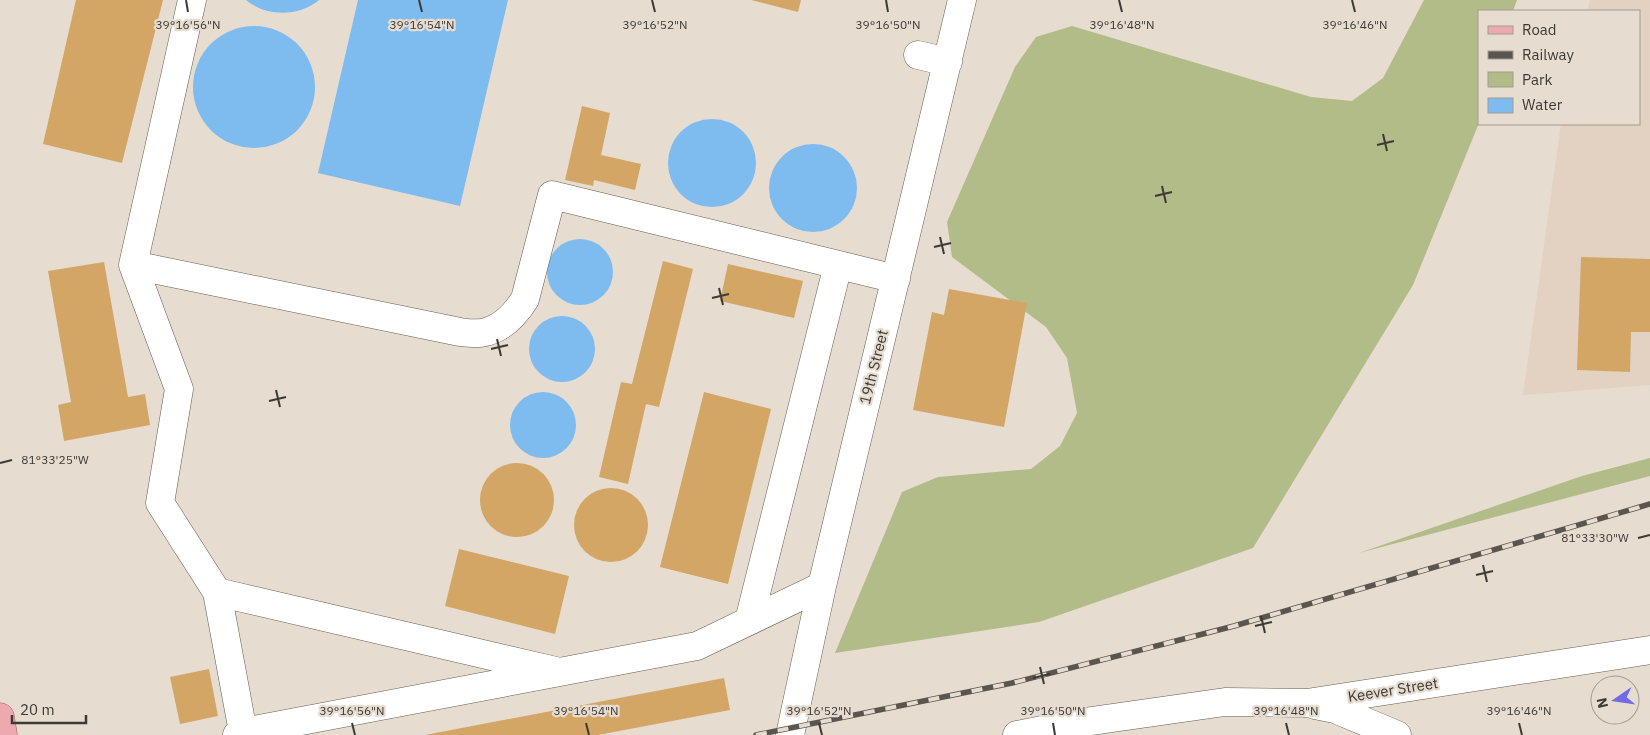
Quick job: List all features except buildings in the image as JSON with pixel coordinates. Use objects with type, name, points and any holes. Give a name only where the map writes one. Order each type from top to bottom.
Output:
[{"type":"main road","points":[[0,717],[3,735]]},
{"type":"street","points":[[192,0],[133,265],[178,389],[160,503],[217,592],[240,734],[697,646],[822,586]]},
{"type":"street","name":"19th Street","points":[[790,735],[822,586],[962,0]]},
{"type":"street","points":[[918,55],[948,62]]},
{"type":"street","points":[[133,265],[460,332],[481,333],[502,324],[516,313],[525,299],[552,195],[896,279]]},
{"type":"street","points":[[749,621],[838,265]]},
{"type":"street","points":[[217,592],[560,672]]},
{"type":"street","name":"Keever Street","points":[[1017,735],[1054,731],[1225,702],[1306,703],[1650,650]]},
{"type":"street","points":[[1306,703],[1335,709],[1397,735]]},
{"type":"shaded area","points":[[1590,0],[1650,0],[1650,385],[1523,395],[1561,125],[1640,125],[1640,10],[1587,10]]},
{"type":"green space","points":[[1424,0],[1517,0],[1513,10],[1478,10],[1478,125],[1413,285],[1253,548],[1039,622],[835,653],[902,492],[938,477],[1031,469],[1060,446],[1077,413],[1067,358],[1046,327],[952,257],[947,222],[1015,67],[1036,37],[1072,26],[1311,97],[1352,101],[1383,78]]},
{"type":"green space","points":[[1650,458],[1650,476],[1359,553],[1582,476]]},
{"type":"water","points":[[246,0],[319,0],[302,10],[282,13],[263,10]]},
{"type":"water","points":[[358,0],[508,0],[460,206],[318,173]]},
{"type":"water","points":[[254,26],[266,27],[277,31],[288,36],[297,44],[305,53],[310,64],[314,75],[314,99],[310,110],[305,121],[297,130],[288,138],[277,143],[266,147],[254,148],[242,147],[231,143],[220,138],[211,130],[203,121],[198,110],[194,99],[193,87],[194,75],[198,64],[203,53],[211,44],[220,36],[231,31],[242,27]]},
{"type":"water","points":[[703,119],[721,119],[737,126],[749,138],[756,154],[756,172],[749,188],[737,200],[721,207],[703,207],[687,200],[675,188],[668,172],[668,154],[675,138],[687,126]]},
{"type":"water","points":[[804,144],[822,144],[838,151],[850,163],[857,179],[857,197],[850,213],[838,225],[822,232],[804,232],[788,225],[776,213],[769,197],[769,179],[776,163],[788,151]]},
{"type":"water","points":[[580,239],[593,242],[603,249],[610,259],[613,272],[610,285],[603,295],[593,302],[580,305],[567,302],[557,295],[550,285],[547,272],[550,259],[557,249],[567,242]]},
{"type":"water","points":[[562,316],[575,318],[585,326],[593,336],[595,349],[593,362],[585,372],[575,380],[562,382],[549,380],[539,372],[531,362],[529,349],[531,336],[539,326],[549,318]]},
{"type":"water","points":[[543,392],[556,395],[566,402],[573,412],[576,425],[573,438],[566,448],[556,455],[543,458],[530,455],[520,448],[513,438],[510,425],[513,412],[520,402],[530,395]]},
{"type":"railway","points":[[756,735],[1012,683],[1234,626],[1650,504]]}]
